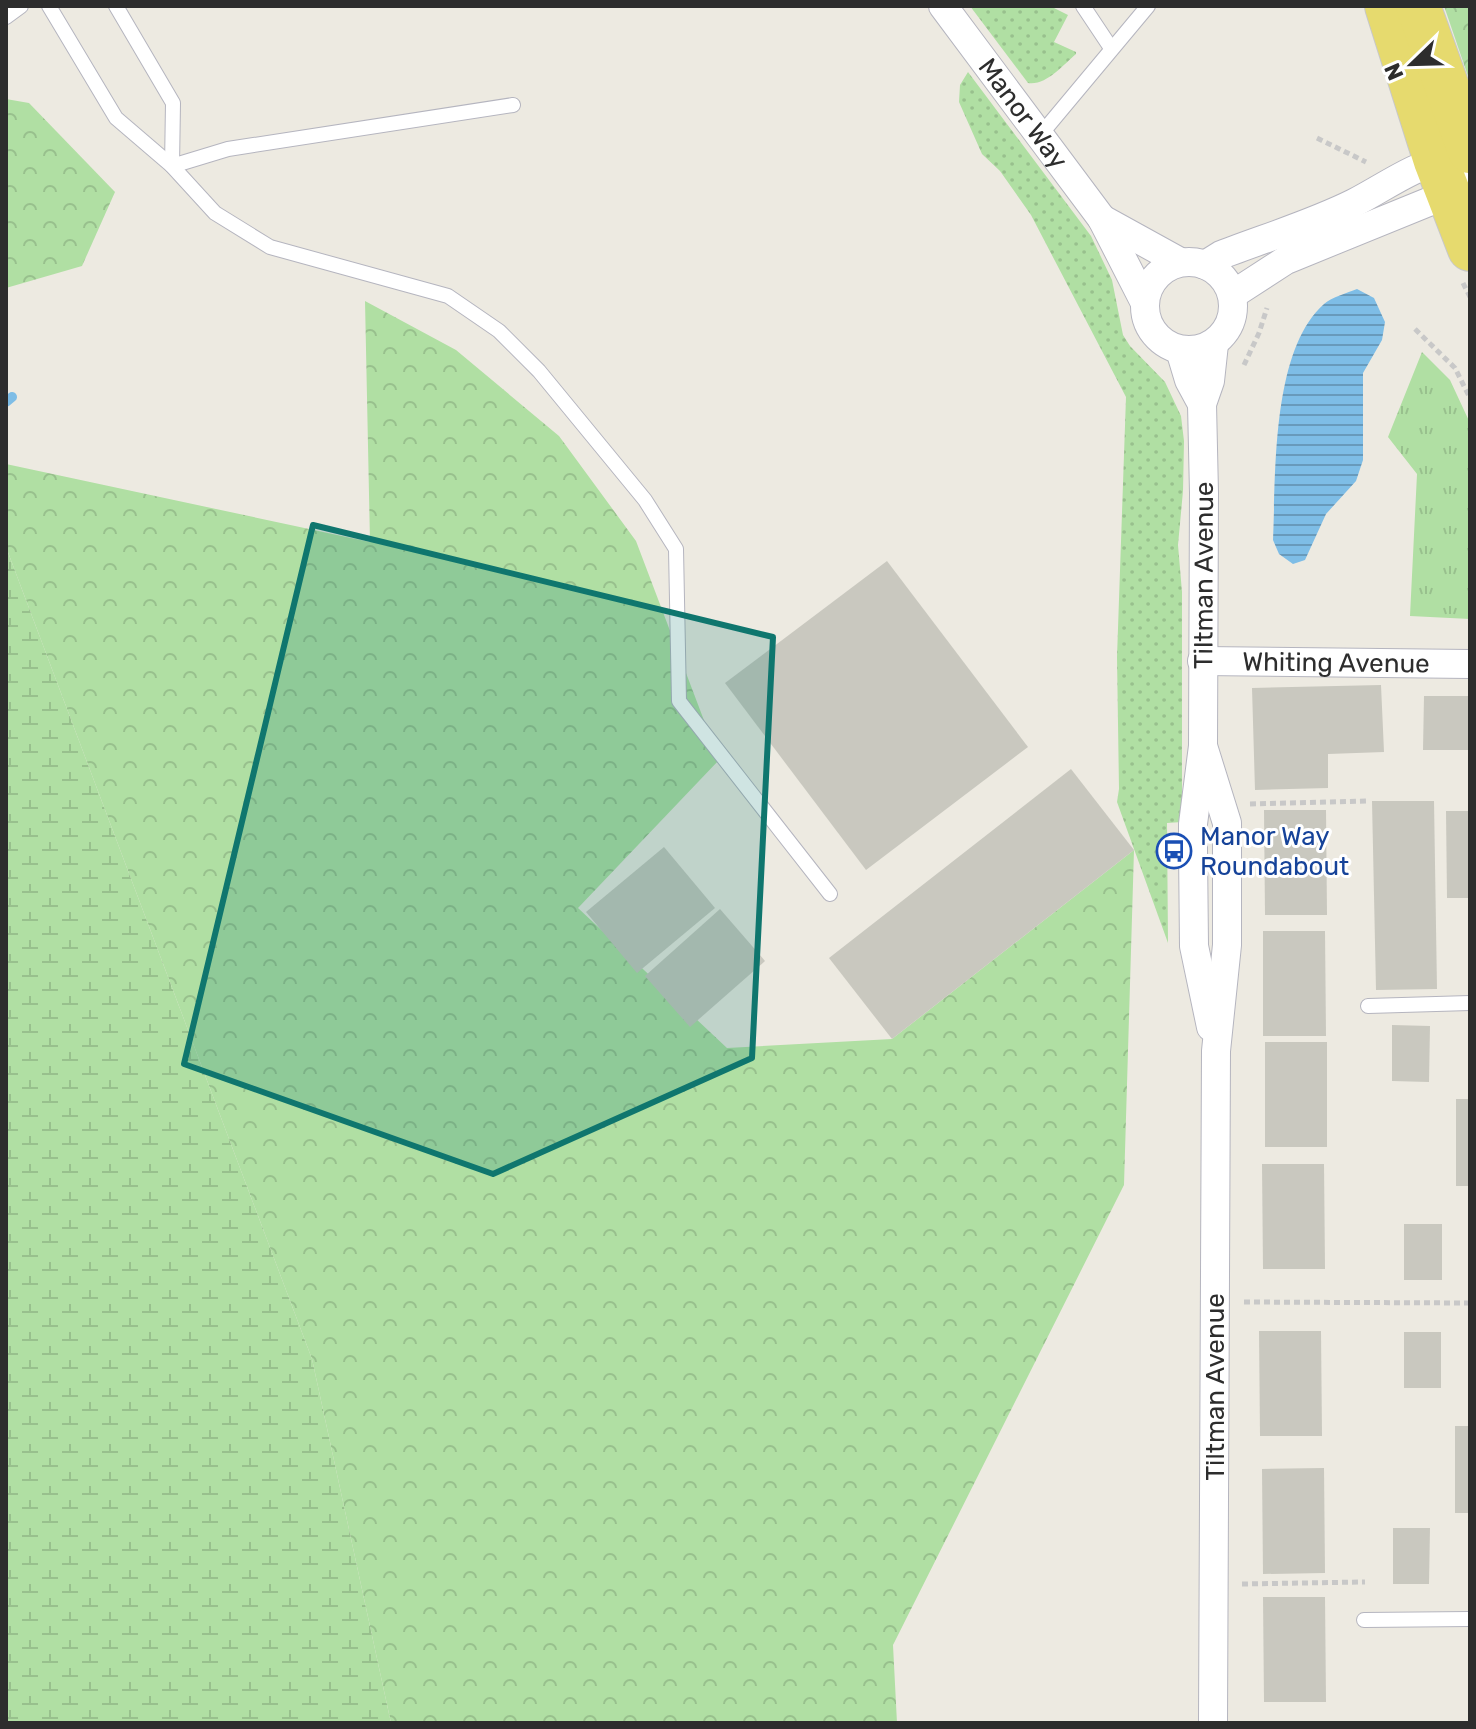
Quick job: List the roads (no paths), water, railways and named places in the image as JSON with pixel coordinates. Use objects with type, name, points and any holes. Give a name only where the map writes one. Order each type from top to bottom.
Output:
[{"type":"main road","points":[[1387,6],[1455,165]]},
{"type":"main road","points":[[1424,23],[1440,64],[1470,249]]},
{"type":"street","name":"Manor Way","points":[[943,6],[1102,219],[1144,301]]},
{"type":"street","points":[[1193,264],[1219,273],[1232,295],[1234,311],[1230,325],[1214,344],[1198,350],[1180,350],[1159,339],[1145,316],[1144,301],[1148,288],[1167,267],[1193,264],[1221,255],[1350,205],[1387,183],[1455,165]]},
{"type":"street","points":[[1232,295],[1455,165]]},
{"type":"street","name":"Manor Way","points":[[1102,219],[1193,264]]},
{"type":"street","name":"Tiltman Avenue","points":[[1213,1723],[1216,1051],[1227,945],[1227,823],[1203,746],[1202,404],[1210,381],[1214,344]]},
{"type":"street","name":"Tiltman Avenue","points":[[1180,350],[1189,380],[1202,404]]},
{"type":"street","name":"Whiting Avenue","points":[[1202,661],[1470,664]]},
{"type":"lane","points":[[6,17],[21,6]]},
{"type":"lane","points":[[49,6],[116,118],[172,166],[215,213],[270,247],[448,296],[499,331],[539,371],[645,500],[676,549],[679,701],[830,894]]},
{"type":"lane","points":[[116,6],[173,103],[172,166]]},
{"type":"lane","points":[[1083,6],[1111,48]]},
{"type":"lane","points":[[1039,133],[1148,6]]},
{"type":"lane","points":[[172,166],[228,149],[513,105]]},
{"type":"lane","points":[[1368,1006],[1470,1003]]},
{"type":"lane","points":[[1364,1620],[1470,1619]]},
{"type":"water","points":[[1357,289],[1374,298],[1385,322],[1382,340],[1363,373],[1363,460],[1356,481],[1326,514],[1305,560],[1293,564],[1279,554],[1273,540],[1276,449],[1285,382],[1294,352],[1307,325],[1324,304]]},
{"type":"waterway","points":[[6,402],[12,397]]},
{"type":"place","name":"Manor Way Roundabout","points":[[1174,851]]}]
